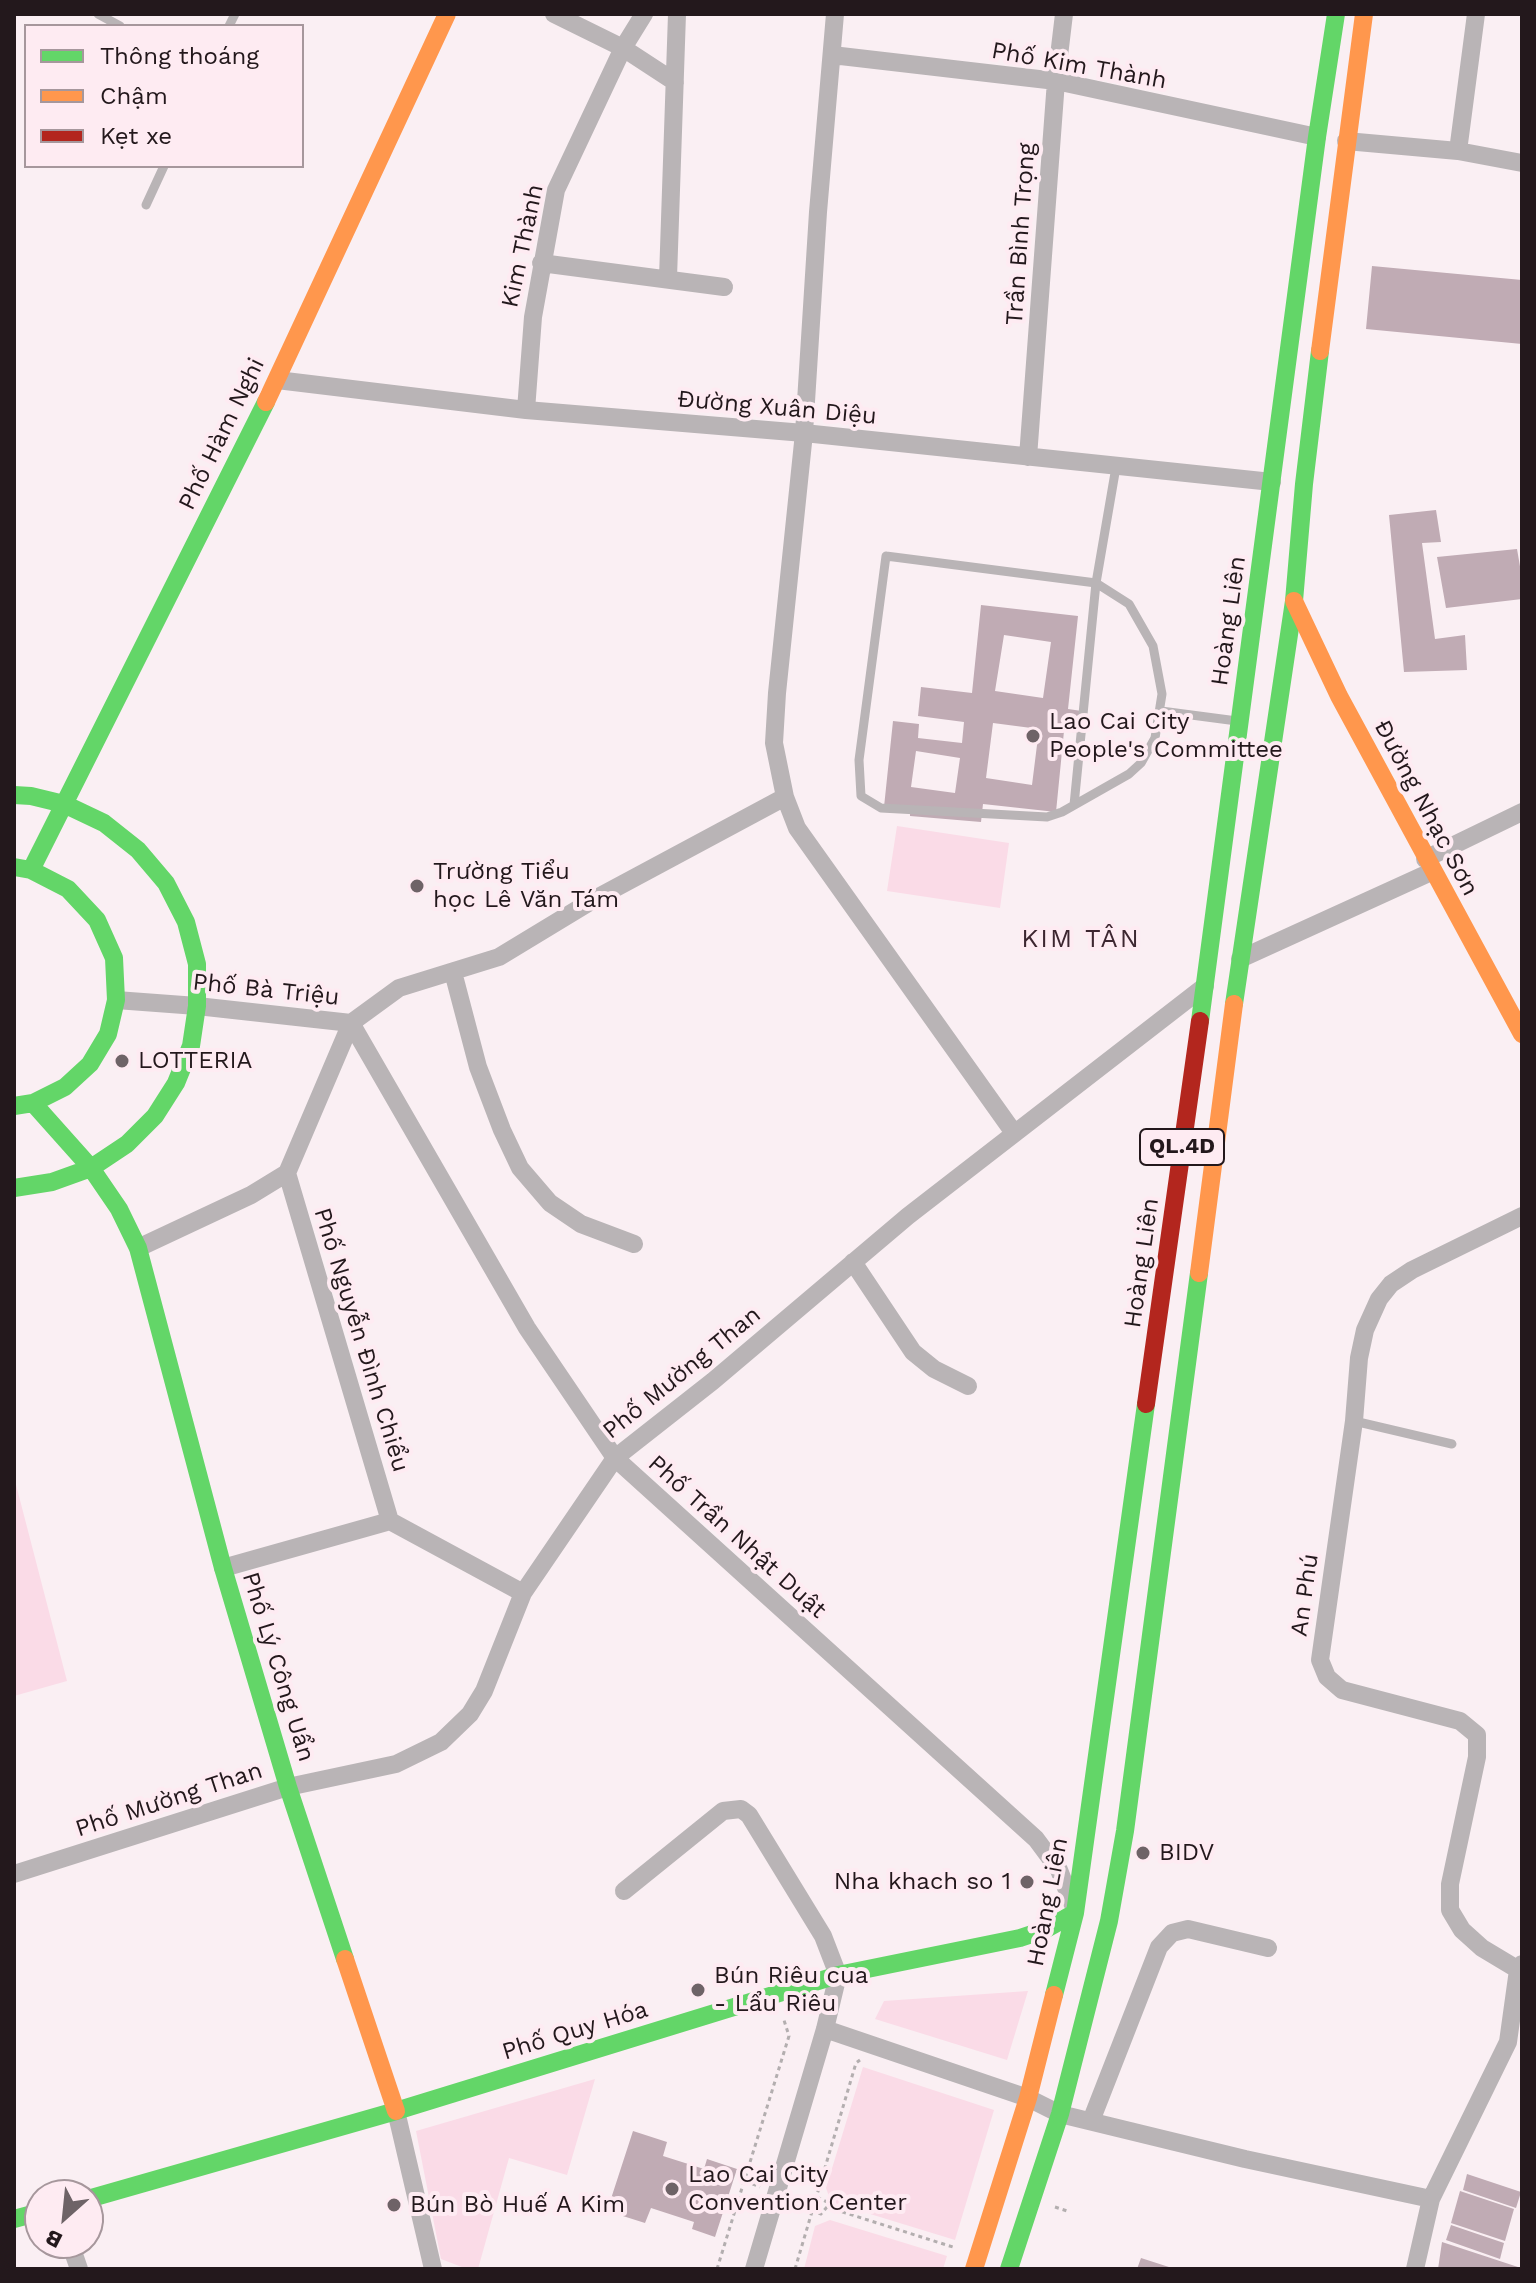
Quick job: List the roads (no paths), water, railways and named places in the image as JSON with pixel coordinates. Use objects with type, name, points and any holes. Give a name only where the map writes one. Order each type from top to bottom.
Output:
[{"type":"main road","name":"Phố Hàm Nghi","points":[[22,869],[64,804],[277,380],[447,14]]},
{"type":"main road","name":"Hoàng Liên","points":[[1009,2269],[1060,2114],[1109,1921],[1125,1831],[1240,959],[1275,725],[1276,594],[1272,482],[1336,14]]},
{"type":"main road","name":"Hoàng Liên","points":[[977,2262],[1028,2098],[1075,1913],[1240,721],[1304,484],[1364,14]]},
{"type":"main road","points":[[1317,137],[1346,141]]},
{"type":"main road","points":[[1272,482],[1304,484]]},
{"type":"main road","name":"Đường Nhạc Sơn","points":[[1276,594],[1339,696],[1522,1034]]},
{"type":"main road","points":[[1240,721],[1275,725]]},
{"type":"main road","points":[[14,795],[64,804],[104,823],[138,850],[166,883],[186,922],[197,964],[197,1006],[191,1046],[176,1083],[155,1116],[127,1144],[91,1168],[52,1182],[14,1188]]},
{"type":"main road","points":[[14,1106],[33,1103],[65,1087],[90,1064],[108,1034],[116,1000],[114,958],[97,920],[68,889],[22,869]]},
{"type":"main road","points":[[1205,986],[1240,959]]},
{"type":"main road","name":"Phố Lý Công Uẩn","points":[[33,1103],[91,1168],[119,1209],[138,1248],[223,1568],[288,1787],[396,2111]]},
{"type":"main road","points":[[1075,1913],[1109,1921]]},
{"type":"main road","name":"Phố Quy Hóa","points":[[104,2194],[396,2111],[838,1975],[1008,1941],[1044,1930],[1075,1913]]},
{"type":"street","points":[[554,14],[623,48],[675,82]]},
{"type":"street","name":"Kim Thành","points":[[526,410],[533,317],[556,190],[623,48],[644,14]]},
{"type":"street","points":[[668,278],[677,14]]},
{"type":"street","points":[[835,14],[804,433],[774,743],[785,797],[797,828],[1014,1133]]},
{"type":"street","name":"Trần Bình Trọng","points":[[1028,457],[1056,81],[1064,14]]},
{"type":"street","points":[[1458,151],[1476,14]]},
{"type":"street","name":"Phố Kim Thành","points":[[832,55],[1056,81],[1317,137]]},
{"type":"street","points":[[1346,141],[1458,151],[1522,163]]},
{"type":"street","points":[[541,263],[724,287]]},
{"type":"street","name":"Đường Xuân Diệu","points":[[277,380],[526,410],[804,433],[1272,482]]},
{"type":"street","name":"Phố Bà Triệu","points":[[116,1000],[351,1023],[399,988],[499,957],[593,900],[785,797]]},
{"type":"street","points":[[1240,959],[1428,865],[1522,812]]},
{"type":"street","points":[[453,972],[478,1067],[520,1168],[550,1203],[581,1224],[634,1244]]},
{"type":"street","name":"Phố Mường Than","points":[[14,1874],[288,1787],[396,1764],[441,1742],[470,1714],[484,1691],[523,1593],[615,1458],[1014,1133],[1205,986]]},
{"type":"street","points":[[138,1248],[251,1195],[287,1173],[351,1023]]},
{"type":"street","name":"Phố Trần Nhật Duật","points":[[351,1023],[527,1328],[615,1458],[1036,1839],[1059,1870],[1075,1913]]},
{"type":"street","name":"Phố Nguyễn Đình Chiểu","points":[[287,1173],[390,1521]]},
{"type":"street","name":"An Phú","points":[[1521,1969],[1482,1948],[1462,1930],[1450,1910],[1450,1884],[1477,1757],[1477,1735],[1460,1721],[1342,1690],[1327,1677],[1320,1660],[1354,1421],[1359,1358],[1365,1330],[1379,1299],[1391,1284],[1412,1270],[1522,1216]]},
{"type":"street","points":[[853,1262],[913,1352],[934,1369],[968,1386]]},
{"type":"street","points":[[223,1568],[390,1521],[523,1593]]},
{"type":"street","points":[[624,1891],[723,1811],[741,1809],[749,1815],[823,1936],[838,1975],[754,2269]]},
{"type":"street","points":[[1091,2121],[1159,1947],[1172,1933],[1188,1929],[1268,1948]]},
{"type":"street","points":[[1415,2269],[1431,2199],[1508,2042],[1521,1969]]},
{"type":"street","points":[[825,2029],[1028,2098],[1060,2114],[1245,2159],[1431,2199]]},
{"type":"street","name":"Phố Lý Công Uẩn","points":[[396,2111],[433,2269]]},
{"type":"lane","points":[[98,14],[116,24]]},
{"type":"lane","points":[[146,205],[163,168]]},
{"type":"lane","points":[[1074,805],[1096,583],[1116,467]]},
{"type":"lane","points":[[886,556],[1096,583],[1129,604],[1153,646],[1162,694],[1155,738],[1141,763],[1129,774],[1047,817],[881,808],[861,796],[859,760],[886,556]]},
{"type":"lane","points":[[1161,711],[1240,721]]},
{"type":"lane","points":[[1354,1421],[1452,1444]]},
{"type":"place","name":"Lao Cai City People's Committee","points":[[1033,736]]},
{"type":"place","name":"Trường Tiểu học Lê Văn Tám","points":[[417,886]]},
{"type":"place","name":"LOTTERIA","points":[[122,1061]]},
{"type":"place","name":"BIDV","points":[[1143,1853]]},
{"type":"place","name":"Nha khach so 1","points":[[1027,1882]]},
{"type":"place","name":"Bún Riêu cua - Lẩu Riêu","points":[[698,1990]]},
{"type":"place","name":"Lao Cai City Convention Center","points":[[672,2189]]},
{"type":"place","name":"Bún Bò Huế A Kim","points":[[394,2205]]},
{"type":"district","name":"KIM TÂN","points":[[1081,939]]}]
